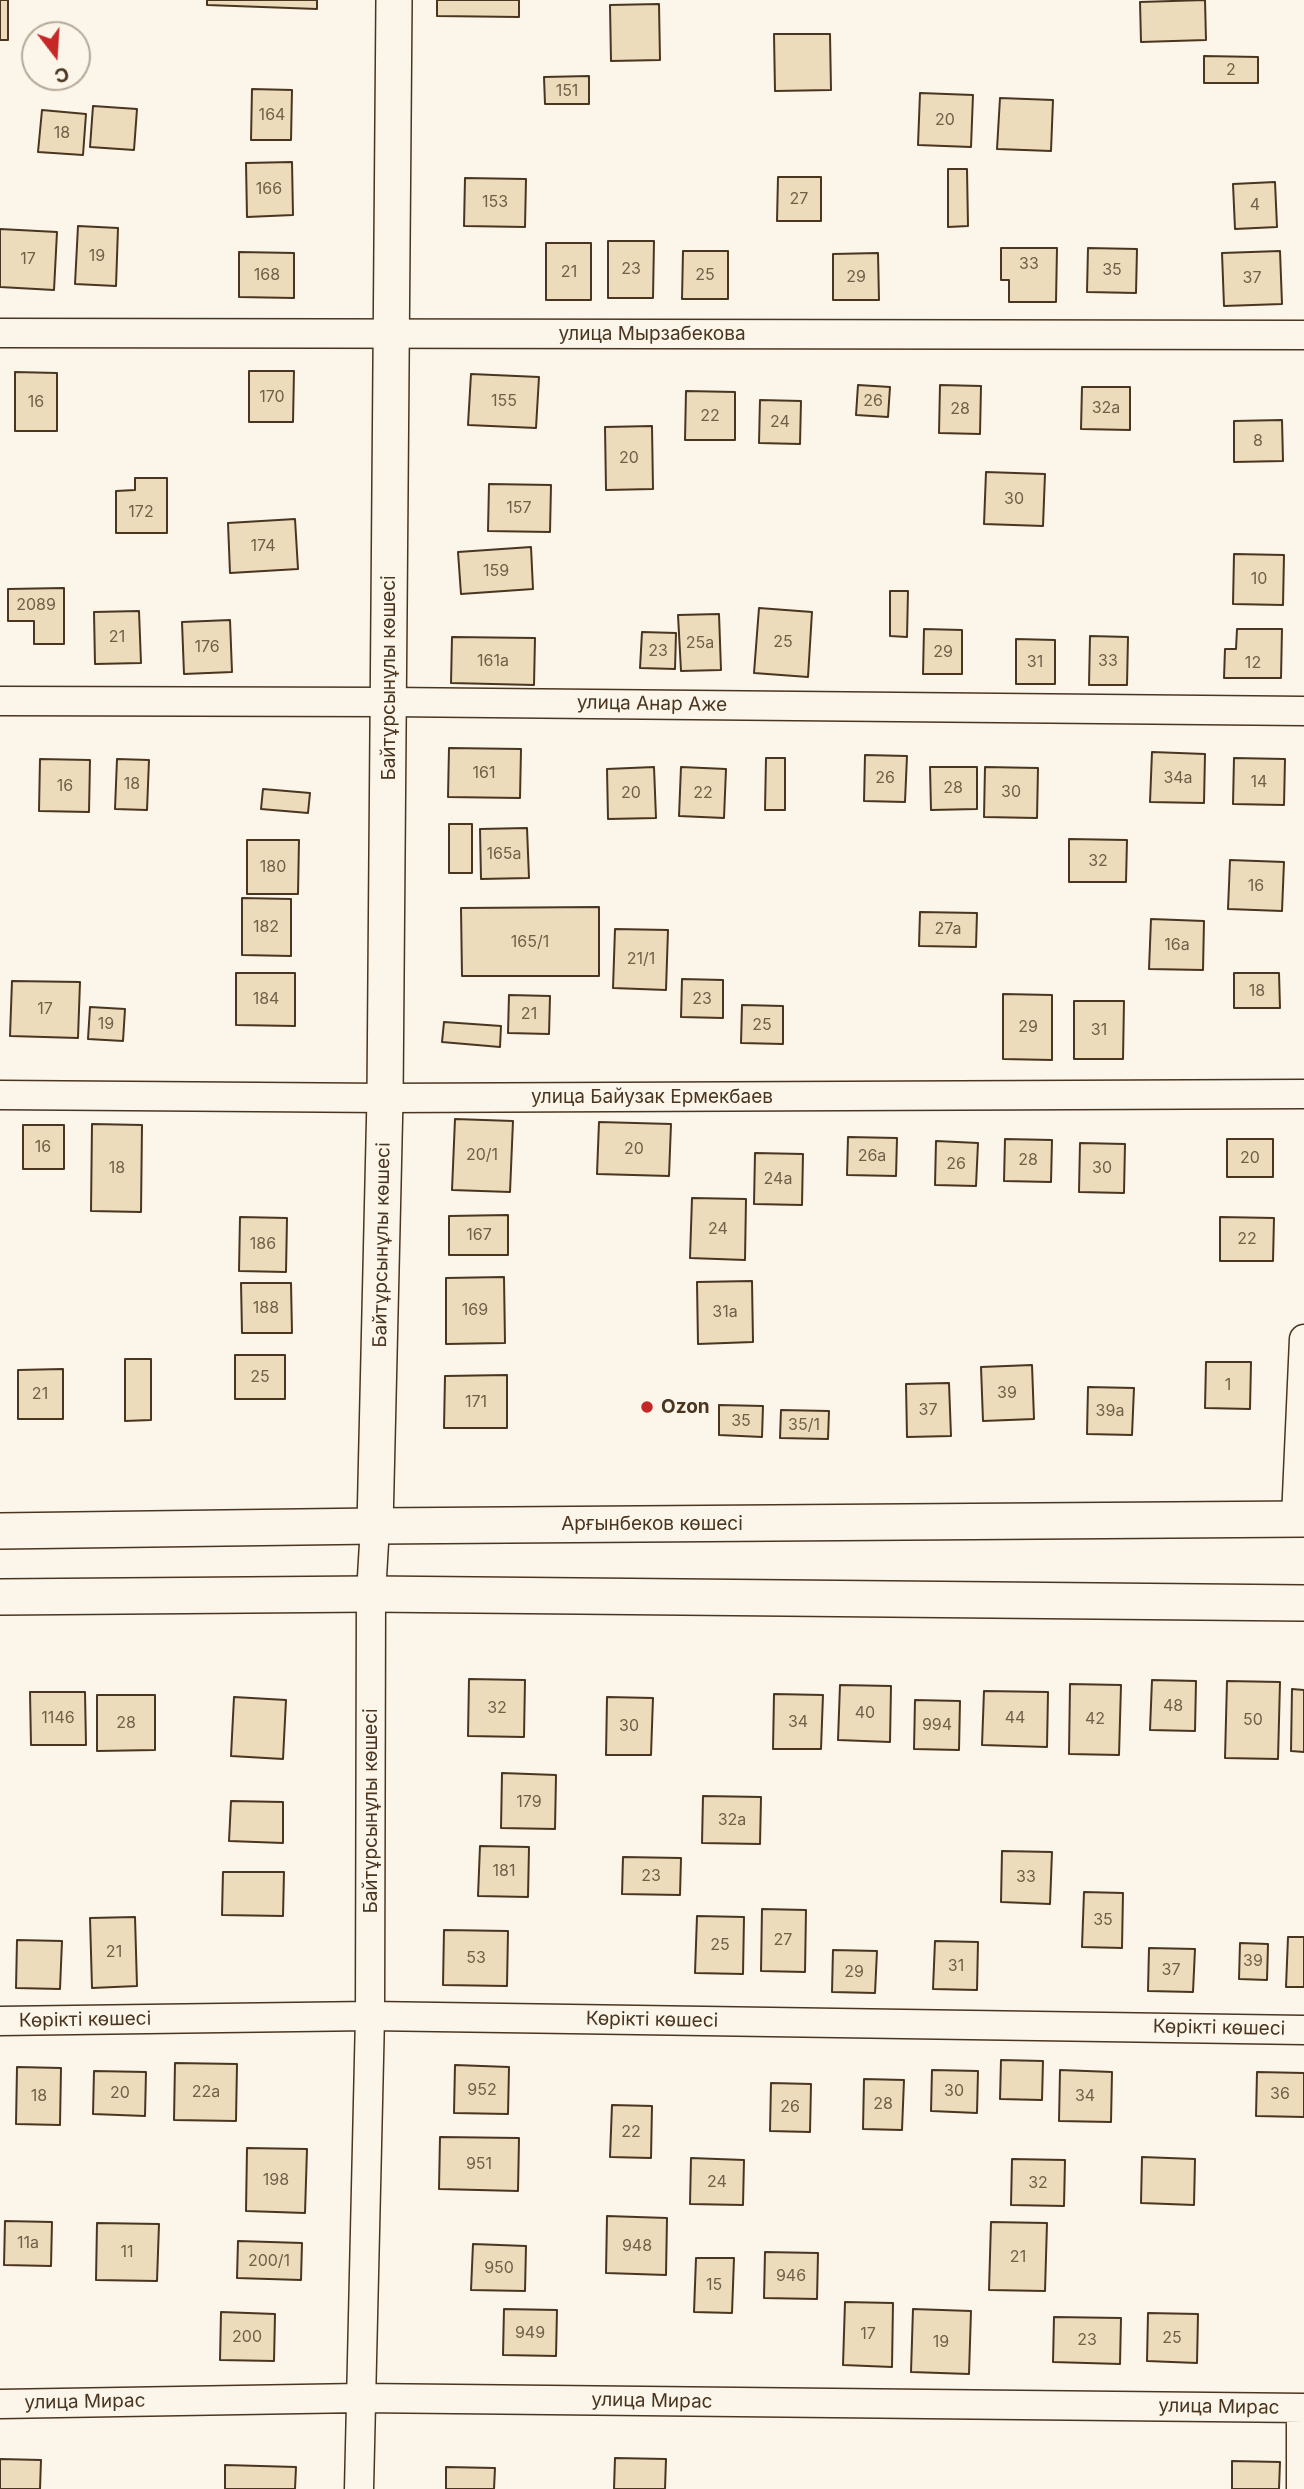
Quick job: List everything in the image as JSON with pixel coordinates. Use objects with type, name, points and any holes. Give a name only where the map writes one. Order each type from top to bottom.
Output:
[{"type":"main road","name":"Байтұрсынұлы көшесі","points":[[374,1526],[385,1098],[394,0]]},
{"type":"main road","name":"Арғынбеков көшесі","points":[[0,1531],[1300,1518]]},
{"type":"main road","points":[[0,1597],[371,1594],[1304,1603]]},
{"type":"street","name":"улица Мырзабекова","points":[[0,333],[1304,335]]},
{"type":"street","name":"улица Анар Аже","points":[[0,701],[1304,710]]},
{"type":"street","name":"улица Байузак Ермекбаев","points":[[0,1095],[385,1098],[1304,1094]]},
{"type":"street","points":[[1300,1518],[1304,1339]]},
{"type":"street","name":"Байтұрсынұлы көшесі","points":[[359,2489],[370,2016],[371,1594],[374,1526]]},
{"type":"street","name":"Көрікті көшесі","points":[[0,2021],[370,2016],[1304,2030]]},
{"type":"street","name":"улица Мирас","points":[[0,2404],[360,2398],[1303,2408]]},
{"type":"street","points":[[1301,2489],[1303,2408]]},
{"type":"building","points":[[0,0],[8,0],[8,40],[0,40]]},
{"type":"building","points":[[207,0],[317,0],[317,9],[207,5]]},
{"type":"building","points":[[437,0],[519,0],[519,17],[437,16]]},
{"type":"building","points":[[1205,0],[1206,40],[1141,42],[1140,2]]},
{"type":"building","points":[[659,4],[660,60],[611,61],[610,5]]},
{"type":"building","points":[[774,34],[830,34],[831,90],[775,91]]},
{"type":"building","points":[[1204,56],[1258,57],[1258,83],[1204,83]]},
{"type":"building","points":[[589,76],[589,104],[545,104],[544,77]]},
{"type":"building","points":[[252,89],[292,90],[291,140],[251,140]]},
{"type":"building","points":[[920,93],[973,95],[971,147],[918,145]]},
{"type":"building","points":[[1000,98],[1053,100],[1051,151],[997,149]]},
{"type":"building","points":[[93,106],[137,109],[134,150],[90,147]]},
{"type":"building","points":[[42,110],[86,114],[83,155],[38,152]]},
{"type":"building","points":[[292,162],[293,215],[247,217],[246,163]]},
{"type":"building","points":[[948,169],[967,169],[968,226],[948,227]]},
{"type":"building","points":[[778,177],[821,177],[821,221],[777,221]]},
{"type":"building","points":[[465,178],[526,179],[525,227],[464,226]]},
{"type":"building","points":[[1275,182],[1277,227],[1235,229],[1233,184]]},
{"type":"building","points":[[78,226],[118,228],[116,286],[75,284]]},
{"type":"building","points":[[0,229],[57,232],[54,290],[0,287]]},
{"type":"building","points":[[608,241],[654,241],[653,298],[608,298]]},
{"type":"building","points":[[546,243],[591,243],[591,300],[546,300]]},
{"type":"building","points":[[1001,248],[1057,248],[1056,302],[1009,302],[1009,280],[1001,280]]},
{"type":"building","points":[[1088,248],[1137,249],[1136,293],[1087,292]]},
{"type":"building","points":[[683,251],[728,251],[728,299],[682,299]]},
{"type":"building","points":[[1280,251],[1282,304],[1224,306],[1222,253]]},
{"type":"building","points":[[239,252],[294,253],[294,298],[239,297]]},
{"type":"building","points":[[878,253],[879,300],[833,300],[833,254]]},
{"type":"building","points":[[249,371],[294,371],[293,422],[249,422]]},
{"type":"building","points":[[15,372],[57,373],[57,431],[15,431]]},
{"type":"building","points":[[471,374],[539,377],[536,428],[468,425]]},
{"type":"building","points":[[858,385],[890,387],[888,417],[856,415]]},
{"type":"building","points":[[940,385],[981,386],[980,434],[939,433]]},
{"type":"building","points":[[1082,387],[1130,387],[1130,430],[1081,429]]},
{"type":"building","points":[[686,391],[735,392],[735,440],[685,440]]},
{"type":"building","points":[[760,400],[801,401],[800,444],[759,443]]},
{"type":"building","points":[[1282,420],[1283,461],[1234,462],[1234,421]]},
{"type":"building","points":[[652,426],[653,489],[606,490],[605,427]]},
{"type":"building","points":[[986,472],[1045,474],[1043,526],[984,524]]},
{"type":"building","points":[[135,478],[167,478],[167,533],[116,533],[116,491],[135,490]]},
{"type":"building","points":[[489,484],[551,485],[550,532],[488,531]]},
{"type":"building","points":[[295,519],[298,569],[230,573],[228,523]]},
{"type":"building","points":[[531,547],[533,589],[461,594],[458,552]]},
{"type":"building","points":[[1234,554],[1284,555],[1283,605],[1233,604]]},
{"type":"building","points":[[64,588],[64,644],[34,644],[34,621],[8,621],[8,589]]},
{"type":"building","points":[[890,591],[908,591],[907,637],[890,636]]},
{"type":"building","points":[[759,608],[812,612],[808,677],[754,673]]},
{"type":"building","points":[[139,611],[141,663],[95,664],[94,612]]},
{"type":"building","points":[[719,614],[721,670],[681,671],[678,615]]},
{"type":"building","points":[[230,620],[232,672],[184,674],[182,622]]},
{"type":"building","points":[[924,629],[962,630],[962,674],[923,674]]},
{"type":"building","points":[[1237,629],[1282,629],[1281,678],[1224,678],[1225,649],[1236,649]]},
{"type":"building","points":[[642,632],[676,633],[675,669],[640,668]]},
{"type":"building","points":[[1090,636],[1128,637],[1127,685],[1089,685]]},
{"type":"building","points":[[452,637],[535,638],[534,685],[451,683]]},
{"type":"building","points":[[1016,639],[1055,640],[1055,684],[1016,684]]},
{"type":"building","points":[[449,748],[521,749],[520,798],[448,797]]},
{"type":"building","points":[[1152,752],[1205,754],[1204,803],[1150,802]]},
{"type":"building","points":[[865,755],[907,756],[905,802],[864,801]]},
{"type":"building","points":[[766,758],[785,758],[785,810],[765,810]]},
{"type":"building","points":[[1234,758],[1285,759],[1284,805],[1233,804]]},
{"type":"building","points":[[40,759],[90,760],[89,812],[39,811]]},
{"type":"building","points":[[117,759],[149,760],[147,810],[115,809]]},
{"type":"building","points":[[654,767],[656,818],[608,819],[607,769]]},
{"type":"building","points":[[681,767],[726,769],[724,818],[679,816]]},
{"type":"building","points":[[930,767],[977,767],[977,809],[931,810]]},
{"type":"building","points":[[985,767],[1038,768],[1037,818],[984,817]]},
{"type":"building","points":[[263,789],[310,793],[308,813],[261,809]]},
{"type":"building","points":[[449,824],[472,824],[472,873],[449,873]]},
{"type":"building","points":[[527,828],[529,878],[481,879],[480,829]]},
{"type":"building","points":[[1069,839],[1127,840],[1126,882],[1069,882]]},
{"type":"building","points":[[247,840],[299,840],[298,894],[247,894]]},
{"type":"building","points":[[1230,860],[1284,862],[1282,911],[1228,909]]},
{"type":"building","points":[[242,898],[291,899],[291,956],[242,955]]},
{"type":"building","points":[[599,907],[599,976],[462,976],[461,908]]},
{"type":"building","points":[[920,912],[977,913],[976,947],[919,946]]},
{"type":"building","points":[[1151,919],[1204,921],[1203,970],[1149,969]]},
{"type":"building","points":[[615,929],[668,930],[666,990],[613,988]]},
{"type":"building","points":[[236,973],[295,973],[295,1026],[236,1025]]},
{"type":"building","points":[[1234,973],[1279,973],[1280,1008],[1234,1008]]},
{"type":"building","points":[[682,979],[723,980],[723,1018],[681,1017]]},
{"type":"building","points":[[12,981],[80,982],[78,1038],[10,1036]]},
{"type":"building","points":[[1003,994],[1052,995],[1052,1060],[1003,1059]]},
{"type":"building","points":[[509,995],[550,996],[549,1034],[508,1033]]},
{"type":"building","points":[[1074,1001],[1124,1001],[1123,1059],[1074,1059]]},
{"type":"building","points":[[742,1005],[783,1006],[783,1044],[741,1043]]},
{"type":"building","points":[[90,1007],[125,1009],[123,1041],[88,1039]]},
{"type":"building","points":[[444,1022],[501,1026],[500,1047],[442,1042]]},
{"type":"building","points":[[455,1119],[513,1121],[510,1192],[452,1190]]},
{"type":"building","points":[[599,1122],[671,1124],[669,1176],[597,1174]]},
{"type":"building","points":[[92,1124],[142,1125],[141,1212],[91,1211]]},
{"type":"building","points":[[23,1125],[64,1125],[64,1169],[23,1169]]},
{"type":"building","points":[[848,1137],[897,1138],[896,1176],[847,1175]]},
{"type":"building","points":[[1005,1139],[1052,1140],[1051,1182],[1004,1181]]},
{"type":"building","points":[[1227,1139],[1273,1139],[1273,1177],[1227,1177]]},
{"type":"building","points":[[936,1141],[978,1143],[976,1186],[935,1185]]},
{"type":"building","points":[[1080,1143],[1125,1144],[1124,1193],[1079,1192]]},
{"type":"building","points":[[755,1153],[803,1154],[802,1205],[754,1204]]},
{"type":"building","points":[[692,1198],[746,1199],[745,1260],[690,1258]]},
{"type":"building","points":[[508,1215],[508,1255],[449,1255],[449,1216]]},
{"type":"building","points":[[240,1217],[287,1218],[286,1272],[239,1271]]},
{"type":"building","points":[[1220,1217],[1274,1218],[1273,1261],[1220,1261]]},
{"type":"building","points":[[504,1277],[505,1343],[446,1344],[446,1278]]},
{"type":"building","points":[[752,1281],[753,1342],[698,1344],[697,1282]]},
{"type":"building","points":[[241,1283],[291,1283],[292,1333],[242,1333]]},
{"type":"building","points":[[235,1355],[285,1355],[285,1399],[235,1399]]},
{"type":"building","points":[[125,1359],[151,1359],[151,1420],[125,1421]]},
{"type":"building","points":[[1206,1362],[1251,1362],[1250,1409],[1205,1408]]},
{"type":"building","points":[[1032,1365],[1034,1419],[983,1421],[981,1367]]},
{"type":"building","points":[[63,1369],[63,1419],[18,1419],[18,1370]]},
{"type":"building","points":[[507,1375],[507,1428],[444,1428],[445,1376]]},
{"type":"building","points":[[949,1383],[951,1436],[907,1437],[906,1384]]},
{"type":"building","points":[[1088,1387],[1134,1388],[1132,1435],[1087,1434]]},
{"type":"building","points":[[719,1405],[763,1406],[762,1437],[719,1435]]},
{"type":"building","points":[[781,1410],[829,1411],[828,1439],[780,1438]]},
{"type":"building","points":[[469,1679],[525,1680],[524,1737],[468,1736]]},
{"type":"building","points":[[1152,1680],[1196,1681],[1195,1731],[1150,1730]]},
{"type":"building","points":[[1227,1681],[1280,1682],[1278,1759],[1225,1758]]},
{"type":"building","points":[[1070,1684],[1121,1685],[1119,1755],[1069,1754]]},
{"type":"building","points":[[840,1685],[891,1686],[890,1742],[838,1740]]},
{"type":"building","points":[[1292,1689],[1304,1690],[1304,1752],[1291,1751]]},
{"type":"building","points":[[984,1691],[1048,1692],[1047,1747],[982,1745]]},
{"type":"building","points":[[30,1692],[85,1692],[86,1745],[31,1745]]},
{"type":"building","points":[[774,1694],[823,1695],[821,1749],[773,1749]]},
{"type":"building","points":[[97,1695],[155,1695],[155,1750],[97,1751]]},
{"type":"building","points":[[234,1697],[286,1700],[283,1759],[231,1756]]},
{"type":"building","points":[[607,1697],[653,1698],[651,1755],[606,1755]]},
{"type":"building","points":[[915,1700],[960,1701],[959,1750],[914,1749]]},
{"type":"building","points":[[502,1773],[556,1775],[555,1829],[501,1828]]},
{"type":"building","points":[[703,1796],[761,1797],[760,1844],[702,1843]]},
{"type":"building","points":[[231,1801],[283,1802],[283,1843],[229,1841]]},
{"type":"building","points":[[480,1846],[529,1847],[528,1897],[478,1896]]},
{"type":"building","points":[[1002,1851],[1052,1852],[1050,1904],[1001,1902]]},
{"type":"building","points":[[623,1857],[681,1858],[680,1895],[622,1894]]},
{"type":"building","points":[[223,1872],[284,1872],[283,1916],[222,1915]]},
{"type":"building","points":[[1084,1892],[1123,1893],[1122,1948],[1082,1947]]},
{"type":"building","points":[[762,1909],[806,1910],[805,1972],[761,1971]]},
{"type":"building","points":[[697,1916],[744,1917],[743,1974],[695,1973]]},
{"type":"building","points":[[135,1917],[137,1986],[92,1988],[90,1918]]},
{"type":"building","points":[[444,1930],[508,1931],[507,1986],[443,1985]]},
{"type":"building","points":[[1288,1937],[1304,1937],[1304,1987],[1286,1987]]},
{"type":"building","points":[[17,1940],[62,1941],[60,1989],[16,1988]]},
{"type":"building","points":[[935,1941],[978,1942],[977,1990],[933,1989]]},
{"type":"building","points":[[1240,1943],[1268,1944],[1267,1980],[1239,1979]]},
{"type":"building","points":[[1149,1948],[1195,1949],[1193,1992],[1148,1991]]},
{"type":"building","points":[[833,1950],[877,1951],[875,1993],[832,1992]]},
{"type":"building","points":[[1001,2060],[1043,2061],[1042,2100],[1000,2099]]},
{"type":"building","points":[[175,2063],[237,2064],[236,2121],[174,2120]]},
{"type":"building","points":[[455,2065],[509,2067],[508,2114],[454,2113]]},
{"type":"building","points":[[17,2067],[61,2068],[60,2125],[16,2124]]},
{"type":"building","points":[[932,2070],[978,2071],[977,2113],[931,2111]]},
{"type":"building","points":[[1060,2070],[1112,2072],[1111,2122],[1059,2121]]},
{"type":"building","points":[[94,2071],[146,2072],[145,2116],[93,2114]]},
{"type":"building","points":[[1257,2072],[1304,2073],[1304,2117],[1256,2116]]},
{"type":"building","points":[[864,2079],[904,2080],[902,2130],[863,2129]]},
{"type":"building","points":[[771,2083],[811,2084],[810,2132],[770,2131]]},
{"type":"building","points":[[612,2105],[652,2106],[651,2158],[610,2157]]},
{"type":"building","points":[[440,2137],[519,2138],[518,2191],[439,2189]]},
{"type":"building","points":[[247,2148],[307,2149],[305,2213],[246,2211]]},
{"type":"building","points":[[1142,2157],[1195,2159],[1194,2205],[1141,2203]]},
{"type":"building","points":[[691,2158],[744,2160],[743,2205],[690,2204]]},
{"type":"building","points":[[1012,2159],[1065,2160],[1064,2206],[1011,2205]]},
{"type":"building","points":[[607,2216],[667,2218],[666,2275],[606,2273]]},
{"type":"building","points":[[5,2221],[52,2222],[51,2266],[4,2265]]},
{"type":"building","points":[[991,2222],[1047,2223],[1045,2291],[989,2290]]},
{"type":"building","points":[[97,2223],[159,2224],[157,2281],[96,2280]]},
{"type":"building","points":[[238,2241],[302,2243],[301,2280],[237,2278]]},
{"type":"building","points":[[473,2244],[526,2246],[525,2291],[471,2290]]},
{"type":"building","points":[[765,2252],[818,2253],[817,2299],[764,2298]]},
{"type":"building","points":[[696,2258],[734,2258],[732,2313],[694,2312]]},
{"type":"building","points":[[845,2302],[893,2303],[892,2367],[843,2365]]},
{"type":"building","points":[[504,2309],[557,2310],[556,2356],[503,2355]]},
{"type":"building","points":[[913,2309],[971,2311],[969,2374],[911,2372]]},
{"type":"building","points":[[221,2312],[275,2314],[274,2361],[220,2360]]},
{"type":"building","points":[[1148,2313],[1198,2314],[1197,2363],[1147,2361]]},
{"type":"building","points":[[1054,2317],[1121,2318],[1120,2364],[1053,2362]]},
{"type":"building","points":[[615,2458],[666,2459],[665,2489],[614,2489]]},
{"type":"building","points":[[0,2459],[41,2460],[40,2489],[0,2489]]},
{"type":"building","points":[[1232,2461],[1280,2462],[1279,2489],[1232,2489]]},
{"type":"building","points":[[225,2465],[296,2467],[295,2489],[225,2489]]},
{"type":"building","points":[[446,2467],[495,2468],[494,2489],[446,2489]]},
{"type":"place","name":"Ozon","points":[[647,1407]]}]
